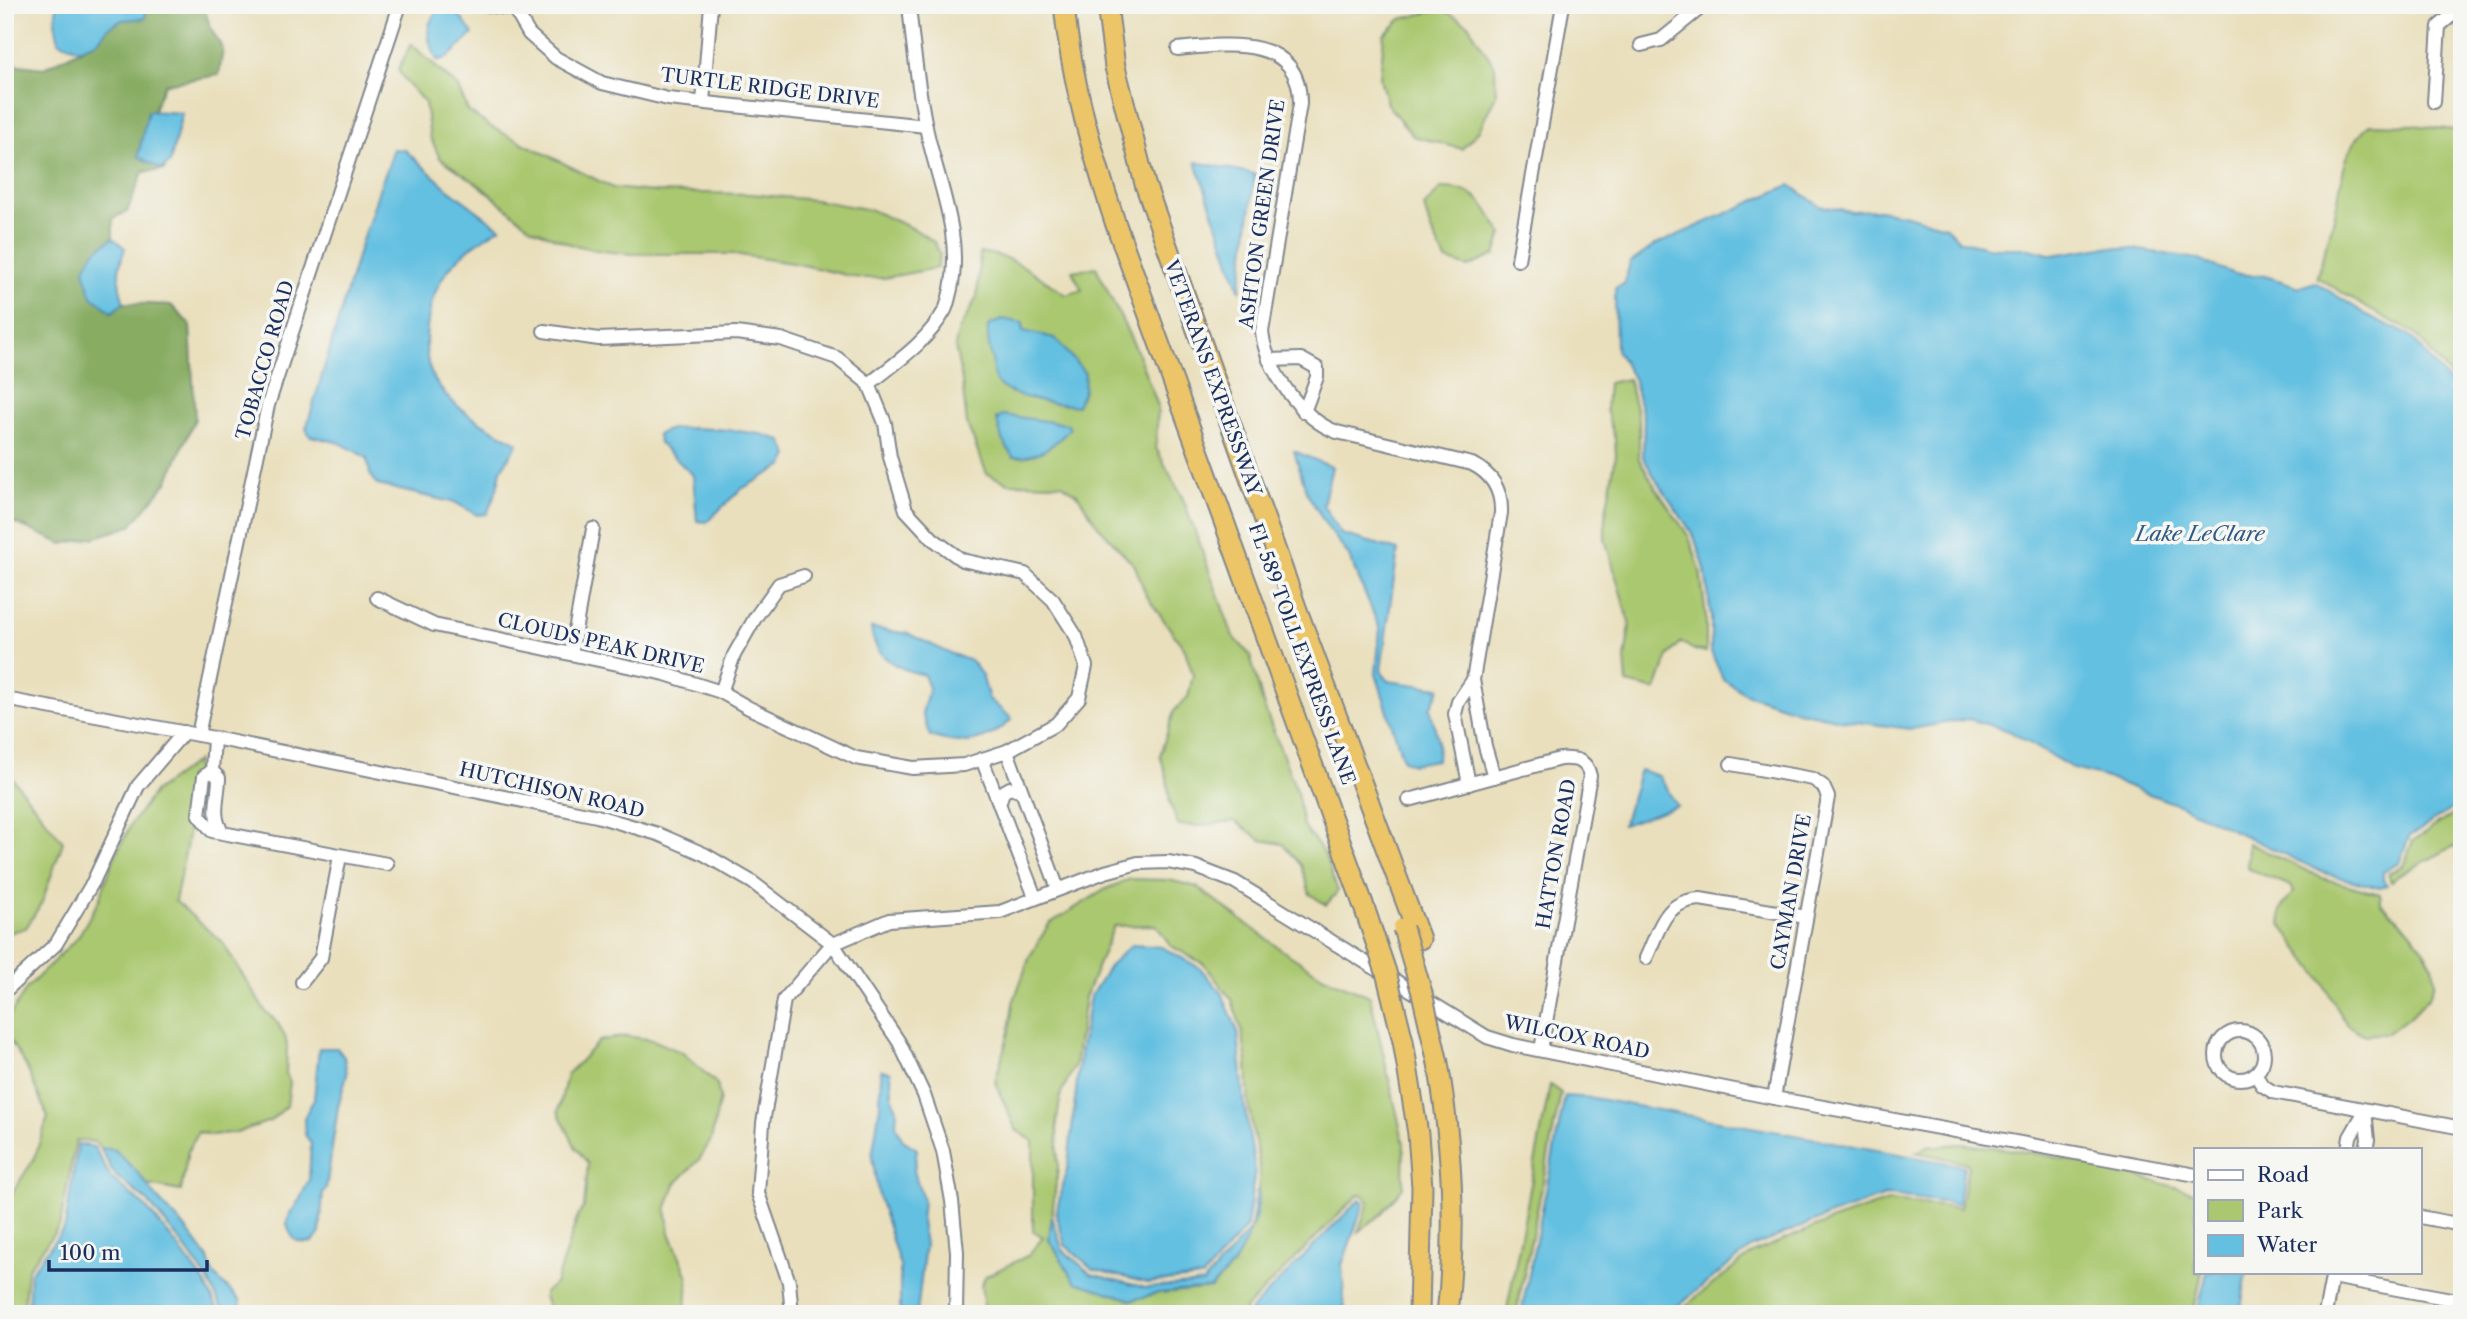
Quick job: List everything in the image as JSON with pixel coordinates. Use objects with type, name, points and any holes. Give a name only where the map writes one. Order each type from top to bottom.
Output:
[{"type":"highway","name":"VETERANS EXPRESSWAY","points":[[1065,5],[1086,128],[1115,222],[1363,901],[1386,972],[1403,1041],[1418,1134],[1422,1187],[1419,1314]]},
{"type":"highway","name":"FL 589 TOLL EXPRESS LANE","points":[[1095,5],[1115,123],[1135,195],[1411,934]]},
{"type":"highway","name":"VETERANS EXPRESSWAY","points":[[1107,5],[1120,89],[1149,196],[1438,1006],[1445,1067],[1461,1146],[1465,1207],[1459,1314]]},
{"type":"highway","points":[[1445,1067],[1453,1208],[1447,1314]]},
{"type":"street","name":"TOBACCO ROAD","points":[[198,735],[268,405],[400,5]]},
{"type":"street","name":"TURTLE RIDGE DRIVE","points":[[488,5],[513,7],[529,34],[556,58],[602,83],[668,99],[926,125]]},
{"type":"street","points":[[703,102],[711,5]]},
{"type":"street","points":[[869,384],[926,339],[947,307],[955,268],[952,224],[935,170],[926,125],[915,64],[909,5]]},
{"type":"street","points":[[1518,260],[1563,5]]},
{"type":"street","points":[[1642,45],[1661,40],[1704,5]]},
{"type":"street","points":[[2434,102],[2439,26],[2457,11],[2462,12]]},
{"type":"street","name":"ASHTON GREEN DRIVE","points":[[1178,49],[1228,45],[1277,54],[1286,62],[1298,85],[1300,104],[1262,322],[1263,342],[1269,360],[1304,412],[1320,425],[1336,432],[1472,464],[1487,473],[1500,496],[1502,513],[1473,680],[1494,777]]},
{"type":"street","name":"CLOUDS PEAK DRIVE","points":[[377,598],[434,625],[665,674],[721,692],[856,758],[913,768],[964,765],[1007,751],[1056,724],[1079,698],[1086,666],[1076,636],[1053,600],[1026,574],[962,560],[933,539],[906,510],[890,457],[885,423],[869,384],[837,358],[781,339],[736,333],[598,339],[544,331]]},
{"type":"street","points":[[1269,360],[1301,359],[1317,368],[1317,377],[1304,412]]},
{"type":"street","points":[[571,654],[593,528]]},
{"type":"street","points":[[721,692],[734,655],[779,584],[804,576]]},
{"type":"street","name":"ASHTON GREEN DRIVE","points":[[1469,784],[1455,708],[1473,680]]},
{"type":"street","name":"HUTCHISON ROAD","points":[[5,699],[184,732],[597,816],[658,834],[704,854],[752,882],[833,944],[899,1042],[925,1095],[943,1151],[953,1201],[957,1252],[956,1314]]},
{"type":"street","points":[[1458,734],[1482,731]]},
{"type":"street","points":[[5,991],[57,944],[93,882],[138,786],[184,732]]},
{"type":"street","points":[[214,738],[212,771],[219,778],[216,813],[220,828],[218,831]]},
{"type":"street","points":[[1007,751],[1058,889]]},
{"type":"street","points":[[982,759],[1035,897]]},
{"type":"street","name":"HATTON ROAD","points":[[1409,800],[1569,759],[1583,762],[1588,768],[1590,776],[1541,1050]]},
{"type":"street","name":"CAYMAN DRIVE","points":[[1731,764],[1813,779],[1823,786],[1828,797],[1774,1098]]},
{"type":"street","points":[[212,771],[204,776],[199,815],[212,831],[387,864]]},
{"type":"street","points":[[999,804],[1003,792],[1010,788],[1020,790]]},
{"type":"street","points":[[202,789],[219,790]]},
{"type":"street","points":[[302,982],[321,958],[340,856]]},
{"type":"street","name":"WILCOX ROAD","points":[[833,944],[889,920],[1000,912],[1105,872],[1138,863],[1168,862],[1196,867],[1235,882],[1487,1037],[1513,1045],[1774,1098],[2194,1175]]},
{"type":"street","points":[[1646,958],[1669,909],[1686,900],[1700,899],[1806,917]]},
{"type":"street","points":[[792,1314],[789,1282],[758,1193],[763,1123],[785,1000],[833,944]]},
{"type":"street","points":[[2243,1030],[2258,1038],[2263,1045],[2264,1061],[2255,1074],[2248,1078],[2232,1078],[2220,1069],[2215,1053],[2227,1034],[2243,1030]]},
{"type":"street","points":[[2255,1074],[2262,1085],[2273,1092],[2462,1128]]},
{"type":"street","points":[[2348,1148],[2350,1137],[2365,1111]]},
{"type":"street","points":[[2365,1111],[2366,1148]]},
{"type":"street","points":[[2422,1217],[2462,1225]]},
{"type":"street","points":[[2325,1314],[2333,1274],[2458,1300],[2451,1314]]},
{"type":"green space","points":[[147,5],[203,5],[211,29],[223,49],[219,75],[165,84],[154,111],[156,124],[171,150],[164,170],[143,172],[127,212],[113,218],[113,238],[94,252],[111,312],[124,303],[171,305],[190,325],[195,419],[167,482],[131,526],[62,544],[5,521],[5,66],[11,64],[44,68],[98,41],[109,27],[122,20],[145,18]]},
{"type":"green space","points":[[1442,9],[1468,24],[1495,67],[1496,95],[1479,130],[1462,149],[1413,136],[1387,104],[1380,78],[1384,35],[1401,19]]},
{"type":"green space","points":[[411,44],[458,87],[468,111],[491,127],[613,188],[653,192],[751,194],[815,200],[871,210],[914,229],[934,242],[940,255],[937,268],[884,278],[859,278],[798,264],[733,254],[632,254],[601,251],[570,244],[531,228],[479,185],[440,158],[430,137],[425,103],[398,70]]},
{"type":"green space","points":[[2370,124],[2412,125],[2462,131],[2462,391],[2415,333],[2372,311],[2317,277],[2348,154],[2360,134]]},
{"type":"green space","points":[[1441,188],[1464,191],[1485,206],[1502,234],[1495,255],[1468,267],[1446,260],[1431,231],[1424,207]]},
{"type":"green space","points":[[980,253],[1004,257],[1015,262],[1066,295],[1082,290],[1072,271],[1096,267],[1136,349],[1158,406],[1156,448],[1183,499],[1233,636],[1250,655],[1263,704],[1297,792],[1303,826],[1324,853],[1338,891],[1326,905],[1310,894],[1301,865],[1283,844],[1261,840],[1235,821],[1197,826],[1178,825],[1170,803],[1167,778],[1160,755],[1174,711],[1188,697],[1193,675],[1185,650],[1146,595],[1135,566],[1098,526],[1077,494],[1062,484],[1008,483],[987,474],[967,424],[955,346],[959,330],[977,297]]},
{"type":"green space","points":[[1628,379],[1639,420],[1639,459],[1689,537],[1700,570],[1706,617],[1706,652],[1694,650],[1681,642],[1668,656],[1656,690],[1627,683],[1625,658],[1630,625],[1605,539],[1605,517],[1616,455],[1615,439],[1606,410],[1608,383]]},
{"type":"green space","points":[[197,761],[187,843],[175,901],[222,942],[266,1012],[277,1022],[285,1036],[286,1074],[290,1082],[287,1106],[270,1121],[239,1132],[212,1135],[198,1132],[188,1151],[181,1191],[148,1185],[115,1150],[100,1148],[95,1142],[76,1140],[60,1225],[27,1270],[23,1314],[5,1314],[5,1217],[8,1199],[34,1159],[48,1117],[26,1066],[5,1033],[5,1023],[27,988],[78,937],[99,900],[114,858],[131,824],[155,791]]},
{"type":"green space","points":[[5,769],[63,842],[42,902],[26,928],[5,934]]},
{"type":"green space","points":[[2462,808],[2462,842],[2399,875],[2391,882],[2388,874],[2403,866],[2413,841]]},
{"type":"green space","points":[[2248,843],[2322,878],[2380,894],[2381,903],[2411,931],[2433,965],[2435,982],[2429,997],[2412,1015],[2387,1033],[2365,1035],[2347,1025],[2320,978],[2282,926],[2281,911],[2294,892],[2291,886],[2247,868]]},
{"type":"green space","points":[[1130,879],[1169,880],[1197,887],[1283,951],[1324,977],[1370,996],[1404,1144],[1403,1187],[1381,1214],[1358,1232],[1369,1202],[1362,1194],[1358,1195],[1245,1309],[1244,1314],[1139,1314],[1130,1310],[1088,1309],[1075,1314],[993,1314],[984,1306],[981,1286],[986,1276],[1029,1255],[1043,1237],[1033,1231],[1033,1141],[1016,1130],[995,1082],[1009,1032],[1013,1003],[1030,956],[1049,924],[1106,889]],"holes":[[[1156,925],[1171,946],[1204,964],[1232,1000],[1242,1031],[1247,1063],[1249,1109],[1260,1168],[1256,1216],[1234,1264],[1211,1288],[1159,1293],[1132,1300],[1076,1282],[1049,1240],[1058,1167],[1057,1120],[1061,1093],[1075,1065],[1085,997],[1114,926]]]},
{"type":"green space","points":[[626,1036],[653,1040],[683,1053],[717,1084],[720,1098],[711,1140],[699,1160],[675,1184],[666,1210],[670,1233],[688,1277],[686,1309],[683,1314],[551,1314],[544,1293],[555,1284],[578,1216],[584,1207],[588,1164],[576,1148],[558,1112],[567,1075],[599,1041]]},
{"type":"green space","points":[[1550,1085],[1561,1093],[1516,1314],[1506,1314]]},
{"type":"green space","points":[[1959,1144],[2020,1151],[2108,1169],[2194,1192],[2194,1274],[2202,1274],[2193,1314],[1675,1314],[1754,1252],[1830,1221],[1888,1201],[1960,1208],[1967,1163],[1916,1152],[1927,1147]]},
{"type":"water","points":[[57,5],[147,5],[145,18],[122,20],[109,27],[98,41],[79,49],[59,42],[55,22]]},
{"type":"water","points":[[438,5],[452,5],[473,34],[447,58],[437,60],[430,44],[428,30]]},
{"type":"water","points":[[148,111],[182,113],[170,163],[161,169],[138,156]]},
{"type":"water","points":[[393,149],[405,150],[447,188],[500,228],[464,254],[446,273],[430,309],[426,339],[433,377],[449,399],[471,416],[518,443],[501,470],[487,514],[477,515],[456,503],[378,485],[370,474],[367,458],[340,443],[310,436],[306,429],[362,240]]},
{"type":"water","points":[[1196,162],[1255,174],[1240,291]]},
{"type":"water","name":"Lake LeClare","points":[[1790,185],[1820,206],[1907,215],[1945,226],[1959,240],[1992,248],[2026,248],[2053,255],[2103,247],[2133,249],[2197,259],[2234,274],[2265,276],[2300,287],[2315,282],[2369,316],[2411,336],[2462,399],[2462,802],[2409,837],[2399,863],[2383,871],[2383,879],[2387,885],[2379,888],[2324,873],[2184,807],[2101,776],[2074,769],[2009,731],[1969,719],[1911,729],[1841,720],[1798,711],[1746,694],[1723,679],[1711,652],[1711,617],[1705,569],[1693,534],[1643,457],[1644,419],[1633,378],[1616,350],[1615,288],[1624,284],[1630,263],[1655,245]]},
{"type":"water","points":[[113,238],[125,248],[119,276],[124,303],[112,312],[92,297],[84,270],[94,252]]},
{"type":"water","points":[[1003,319],[1023,323],[1023,331],[1055,338],[1085,373],[1084,390],[1077,406],[1020,396],[1000,386],[993,375],[988,326]]},
{"type":"water","points":[[1002,415],[1067,424],[1070,429],[1038,453],[1013,457],[1002,440],[996,417],[998,420]]},
{"type":"water","points":[[694,428],[761,434],[781,440],[789,455],[784,465],[740,490],[707,522],[697,521],[693,475],[659,443],[658,434],[671,429]]},
{"type":"water","points":[[1294,451],[1332,467],[1323,505],[1341,534],[1398,550],[1381,670],[1388,681],[1440,688],[1430,708],[1438,740],[1437,760],[1413,764],[1403,760],[1376,674],[1380,629],[1349,556],[1307,493]]},
{"type":"water","points":[[871,628],[909,634],[971,661],[982,675],[989,699],[1012,719],[993,734],[974,741],[954,741],[930,736],[922,713],[929,688],[924,675],[888,660],[877,647]]},
{"type":"water","points":[[1640,770],[1659,776],[1677,806],[1623,825]]},
{"type":"water","points":[[1131,945],[1162,947],[1200,968],[1222,993],[1238,1032],[1245,1109],[1255,1169],[1247,1226],[1203,1277],[1147,1283],[1093,1269],[1065,1245],[1056,1213],[1068,1165],[1080,1054],[1090,997],[1110,965]]},
{"type":"water","points":[[319,1048],[337,1048],[344,1057],[347,1074],[338,1107],[326,1189],[323,1192],[320,1233],[313,1242],[303,1243],[290,1234],[287,1224],[309,1180],[311,1143],[305,1135],[304,1118],[314,1099]]},
{"type":"water","points":[[881,1070],[891,1072],[892,1097],[897,1109],[896,1126],[903,1140],[917,1149],[914,1171],[923,1200],[921,1222],[925,1244],[917,1314],[900,1314],[900,1266],[879,1198],[872,1157],[880,1106]]},
{"type":"water","points":[[1565,1096],[1593,1098],[1964,1166],[1958,1204],[1888,1195],[1828,1216],[1752,1247],[1667,1314],[1521,1314]]},
{"type":"water","points":[[78,1144],[94,1147],[111,1178],[145,1206],[205,1283],[220,1314],[28,1314],[30,1273],[65,1227]]},
{"type":"water","points":[[100,1148],[115,1150],[186,1229],[208,1258],[213,1274],[240,1300],[242,1314],[225,1314],[208,1280],[180,1241],[148,1202],[115,1175]]},
{"type":"water","points":[[1257,1191],[1259,1197],[1256,1216],[1251,1229]]},
{"type":"water","points":[[1360,1199],[1364,1203],[1342,1265],[1345,1314],[1248,1313]]},
{"type":"water","points":[[1052,1216],[1062,1249],[1091,1274],[1146,1288],[1203,1283],[1251,1229],[1234,1264],[1211,1288],[1159,1293],[1132,1300],[1075,1282],[1049,1239]]},
{"type":"water","points":[[2207,1274],[2247,1274],[2240,1314],[2197,1314]]}]
